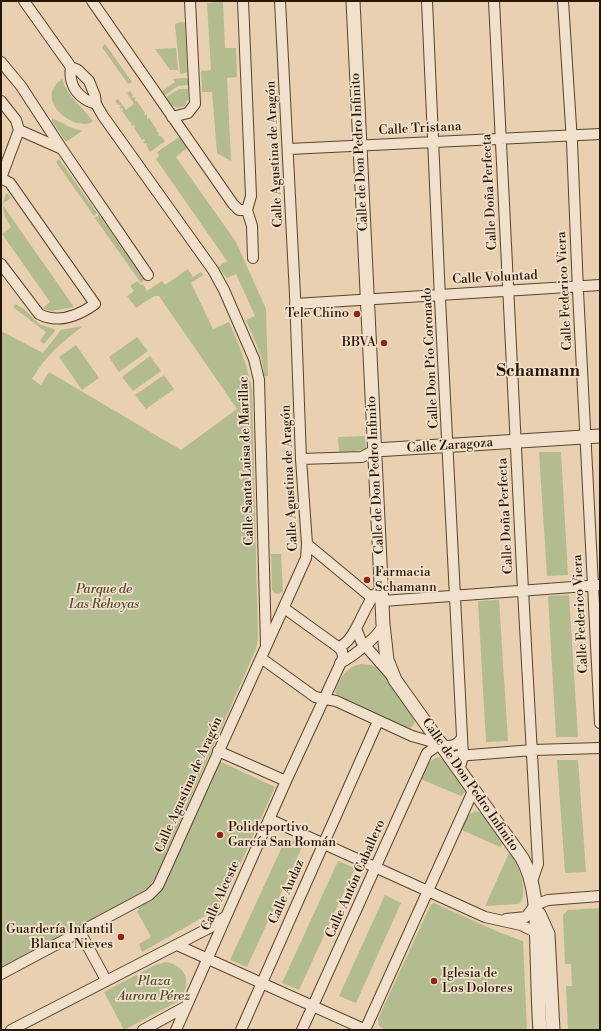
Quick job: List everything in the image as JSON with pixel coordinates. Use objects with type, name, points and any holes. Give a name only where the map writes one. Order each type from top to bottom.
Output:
[{"type":"street","name":"Calle Santa Luisa de Marillac","points":[[24,1],[72,67],[78,70],[89,82],[95,96],[96,104],[213,270],[224,290],[254,359],[260,380],[266,647]]},
{"type":"street","points":[[92,1],[233,204],[239,210],[247,210]]},
{"type":"street","points":[[172,117],[188,113],[195,104],[190,1]]},
{"type":"street","points":[[243,1],[251,196],[247,210],[252,226],[253,258]]},
{"type":"street","name":"Calle Agustina de Aragón","points":[[1,974],[149,895],[158,886],[306,558],[307,544],[301,459],[288,149],[280,1]]},
{"type":"street","name":"Calle de Don Pedro Infinito","points":[[352,1],[382,587],[377,599],[383,624],[387,660],[395,680],[522,858],[528,870],[535,906],[540,1030]]},
{"type":"street","name":"Calle Don Pío Coronado","points":[[427,1],[440,294],[464,756]]},
{"type":"street","name":"Calle Doña Perfecta","points":[[494,1],[538,864],[531,884]]},
{"type":"street","name":"Calle Federico Viera","points":[[563,1],[586,437],[597,586],[600,723]]},
{"type":"street","points":[[1,62],[22,86],[62,149],[148,275]]},
{"type":"street","name":"Calle Santa Luisa de Marillac","points":[[72,67],[70,74],[75,91],[88,102],[96,104]]},
{"type":"street","points":[[1,101],[16,120],[19,130],[1,178],[10,183],[95,304],[83,312],[59,319],[46,318],[39,314],[1,264]]},
{"type":"street","points":[[19,130],[62,149]]},
{"type":"street","name":"Calle Tristana","points":[[288,149],[600,134]]},
{"type":"street","name":"Calle Voluntad","points":[[295,304],[600,285]]},
{"type":"street","name":"Calle Zaragoza","points":[[301,459],[362,456],[375,450],[600,436]]},
{"type":"street","points":[[307,544],[377,599],[455,596],[523,590],[597,586]]},
{"type":"street","points":[[338,647],[347,641],[377,599]]},
{"type":"street","points":[[284,608],[338,647],[342,651],[344,662],[357,656],[364,655],[376,659]]},
{"type":"street","name":"Calle Alceste","points":[[176,1030],[286,781],[324,699],[344,662],[380,631],[383,624]]},
{"type":"street","points":[[356,628],[358,637],[395,680]]},
{"type":"street","points":[[261,658],[315,697],[336,701],[412,736],[452,746],[458,744],[462,738]]},
{"type":"street","points":[[412,736],[420,735],[423,732],[423,720]]},
{"type":"street","name":"Calle Audaz","points":[[241,1030],[378,721]]},
{"type":"street","name":"Calle Antón Caballero","points":[[302,1030],[427,753],[440,744]]},
{"type":"street","points":[[449,757],[532,750],[600,748]]},
{"type":"street","points":[[218,751],[286,781]]},
{"type":"street","points":[[459,771],[464,756]]},
{"type":"street","points":[[176,945],[365,1030],[473,791]]},
{"type":"street","points":[[269,820],[492,920],[521,925],[537,933]]},
{"type":"street","points":[[492,920],[526,917],[535,906],[548,900],[600,896]]},
{"type":"street","name":"Calle de Don Pedro Infinito","points":[[535,906],[548,934],[553,1030]]},
{"type":"street","points":[[14,1029],[106,980],[211,927],[227,915]]},
{"type":"street","points":[[80,932],[106,980]]},
{"type":"street","points":[[143,1030],[185,1007]]},
{"type":"green space","points":[[223,2],[225,48],[236,48],[237,77],[227,78],[231,161],[217,153],[212,92],[202,92],[201,71],[211,70],[207,3]]},
{"type":"green space","points":[[183,22],[185,23],[187,72],[182,74],[180,73],[175,25]]},
{"type":"green space","points":[[105,44],[132,82],[128,84],[102,47]]},
{"type":"green space","points":[[176,48],[178,70],[170,70],[155,49]]},
{"type":"green space","points":[[62,79],[72,97],[93,121],[86,124],[77,123],[60,113],[54,105],[52,97],[54,88]]},
{"type":"green space","points":[[173,79],[188,79],[188,85],[178,86],[164,96],[161,92],[175,82]]},
{"type":"green space","points":[[179,89],[188,89],[188,99],[185,106],[177,108],[169,104],[165,98]]},
{"type":"green space","points":[[130,91],[133,98],[136,98],[134,100],[137,101],[145,113],[144,114],[147,114],[147,119],[149,118],[157,130],[156,131],[159,133],[159,136],[161,136],[165,141],[150,152],[146,145],[147,144],[143,142],[145,141],[144,139],[142,140],[134,128],[134,125],[132,126],[131,122],[122,111],[122,108],[121,109],[119,107],[121,106],[115,101],[118,99],[126,110],[134,104],[127,93]]},
{"type":"green space","points":[[52,118],[82,131],[66,142],[52,121]]},
{"type":"green space","points":[[179,137],[187,148],[176,157],[236,242],[266,309],[268,376],[264,376],[264,369],[260,354],[246,320],[255,316],[236,274],[227,278],[218,267],[227,261],[156,159],[159,156],[157,152]]},
{"type":"green space","points":[[59,159],[97,213],[94,216],[56,162]]},
{"type":"green space","points":[[6,194],[8,194],[11,198],[3,203]]},
{"type":"green space","points":[[3,206],[74,307],[51,311],[42,309],[50,302],[2,234],[11,227],[6,219]]},
{"type":"green space","points":[[99,215],[144,280],[141,283],[95,218]]},
{"type":"green space","name":"Parque de Las Rehoyas","points":[[188,269],[193,277],[201,272],[203,275],[191,283],[213,329],[229,322],[246,364],[252,390],[258,639],[256,649],[155,879],[148,889],[1,969],[1,331],[43,353],[61,330],[83,326],[54,350],[42,363],[32,379],[41,385],[49,372],[181,450],[237,409],[159,296],[154,296],[136,308],[127,296],[134,291],[130,286],[137,281],[141,285],[143,284],[147,291],[162,281],[165,285]]},
{"type":"green space","points":[[15,304],[24,309],[39,324],[54,329],[55,331],[44,344],[40,341],[46,332],[13,307]]},
{"type":"green space","points":[[137,337],[148,351],[119,372],[109,357]]},
{"type":"green space","points":[[76,345],[99,378],[82,390],[59,357]]},
{"type":"green space","points":[[150,356],[161,371],[133,391],[122,377]]},
{"type":"green space","points":[[164,375],[174,389],[146,409],[135,395]]},
{"type":"green space","points":[[365,436],[366,450],[339,452],[338,437]]},
{"type":"green space","points":[[539,452],[561,452],[568,575],[547,576]]},
{"type":"green space","points":[[271,554],[281,554],[283,591],[279,594],[274,593],[272,590]]},
{"type":"green space","points":[[569,595],[578,737],[556,737],[548,596]]},
{"type":"green space","points":[[499,600],[508,741],[486,742],[478,601]]},
{"type":"green space","points":[[361,664],[372,665],[378,668],[385,675],[413,716],[415,722],[412,727],[404,729],[337,695],[335,692],[342,676],[352,667]]},
{"type":"green space","points":[[438,757],[446,761],[465,789],[465,792],[461,796],[423,780],[422,778],[428,765],[432,760]]},
{"type":"green space","points":[[557,760],[578,760],[586,872],[565,873]]},
{"type":"green space","name":"Polideportivo García San Román","points":[[219,761],[275,787],[221,907],[142,952],[139,944],[151,937],[137,911],[139,910],[138,907],[149,901],[162,889]]},
{"type":"green space","points":[[476,811],[481,813],[503,843],[500,847],[462,830],[468,815]]},
{"type":"green space","points":[[286,838],[303,845],[247,967],[230,960]]},
{"type":"green space","points":[[509,853],[516,863],[522,878],[522,900],[519,904],[486,906],[486,904]]},
{"type":"green space","points":[[338,861],[355,868],[299,990],[282,983]]},
{"type":"green space","points":[[385,895],[401,903],[356,1003],[339,996]]},
{"type":"green space","points":[[434,903],[501,933],[523,941],[527,1030],[386,1030],[380,1026],[378,1019],[431,904]]},
{"type":"green space","points":[[600,908],[600,1030],[568,1030],[566,986],[572,986],[571,964],[565,964],[563,915],[568,910]]},
{"type":"green space","name":"Plaza Aurora Pérez","points":[[166,962],[179,968],[186,978],[185,990],[182,996],[177,1002],[124,1030],[104,992],[155,965]]},
{"type":"place","name":"Tele Chino","points":[[357,314]]},
{"type":"place","name":"BBVA","points":[[384,343]]},
{"type":"place","name":"Farmacia Schamann","points":[[367,580]]},
{"type":"place","name":"Polideportivo García San Román","points":[[220,835]]},
{"type":"place","name":"Guardería Infantil Blanca Nieves","points":[[121,937]]},
{"type":"place","name":"Iglesia de Los Dolores","points":[[434,981]]},
{"type":"district","name":"Schamann","points":[[538,372]]}]
